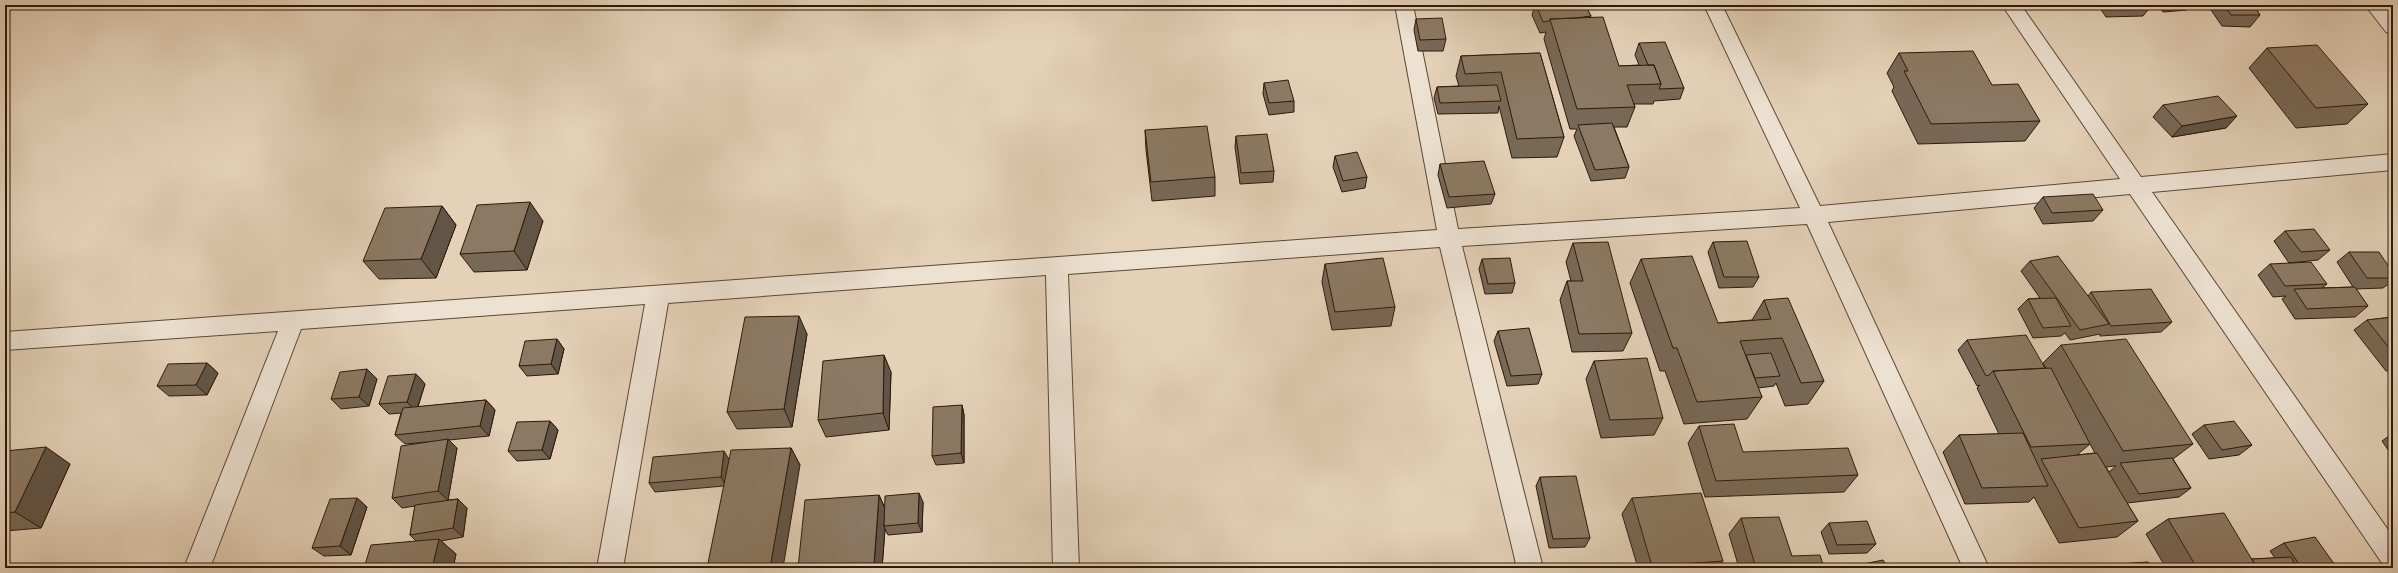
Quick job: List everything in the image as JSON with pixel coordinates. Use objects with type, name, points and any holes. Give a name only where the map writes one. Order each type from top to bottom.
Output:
[{"type":"street","points":[[1404,5],[1449,238],[1530,568]]},
{"type":"street","points":[[1713,5],[1814,215],[1976,568]]},
{"type":"street","points":[[2010,5],[2393,558]]},
{"type":"street","points":[[2374,5],[2393,27]]},
{"type":"street","points":[[5,341],[294,318],[658,296],[1449,238],[1814,215],[2137,187],[2393,162]]},
{"type":"street","points":[[1058,267],[1066,568]]},
{"type":"street","points":[[610,568],[658,296]]},
{"type":"street","points":[[197,568],[294,318]]},
{"type":"building","points":[[1536,5],[1585,5],[1591,16],[1550,19],[1549,21],[1543,22]]},
{"type":"building","points":[[2115,5],[2143,5],[2115,6]]},
{"type":"building","points":[[2225,5],[2254,5],[2260,15],[2231,15]]},
{"type":"building","points":[[1603,17],[1619,66],[1654,65],[1661,84],[1627,85],[1635,107],[1577,109],[1550,19]]},
{"type":"building","points":[[1442,18],[1446,39],[1420,40],[1416,19]]},
{"type":"building","points":[[1665,42],[1684,88],[1659,89],[1661,84],[1654,65],[1648,65],[1639,43]]},
{"type":"building","points":[[2317,45],[2368,104],[2316,108],[2267,48]]},
{"type":"building","points":[[1973,51],[1992,85],[2018,84],[2040,121],[1931,124],[1904,71],[1908,71],[1899,53]]},
{"type":"building","points":[[1540,53],[1564,137],[1517,139],[1501,72],[1465,74],[1461,56]]},
{"type":"building","points":[[1288,80],[1294,101],[1269,103],[1264,83]]},
{"type":"building","points":[[1497,85],[1501,101],[1440,103],[1437,87]]},
{"type":"building","points":[[2218,96],[2237,116],[2182,126],[2163,105]]},
{"type":"building","points":[[1612,123],[1629,167],[1595,170],[1578,125]]},
{"type":"building","points":[[1207,126],[1215,177],[1151,182],[1145,130]]},
{"type":"building","points":[[1267,134],[1274,171],[1241,173],[1236,136]]},
{"type":"building","points":[[1357,152],[1367,177],[1343,181],[1335,156]]},
{"type":"building","points":[[1484,161],[1495,194],[1449,197],[1440,164]]},
{"type":"building","points":[[2093,194],[2103,210],[2052,213],[2043,197]]},
{"type":"building","points":[[530,202],[514,251],[460,254],[477,205]]},
{"type":"building","points":[[442,206],[421,259],[363,261],[385,208]]},
{"type":"building","points":[[2314,229],[2330,250],[2301,252],[2285,231]]},
{"type":"building","points":[[1747,241],[1759,277],[1724,277],[1713,242]]},
{"type":"building","points":[[1608,242],[1632,333],[1579,334],[1567,281],[1583,281],[1573,243]]},
{"type":"building","points":[[2349,252],[2379,252],[2393,273],[2393,278],[2367,278]]},
{"type":"building","points":[[1692,256],[1718,323],[1771,319],[1764,300],[1788,298],[1824,381],[1801,383],[1782,338],[1740,341],[1762,397],[1697,402],[1677,348],[1673,348],[1641,259]]},
{"type":"building","points":[[2058,256],[2109,324],[2080,330],[2030,261]]},
{"type":"building","points":[[1383,258],[1395,307],[1335,312],[1325,264]]},
{"type":"building","points":[[1510,258],[1515,283],[1488,284],[1482,259]]},
{"type":"building","points":[[2311,262],[2327,284],[2285,286],[2270,264]]},
{"type":"building","points":[[2355,287],[2368,306],[2307,309],[2294,289]]},
{"type":"building","points":[[2151,289],[2172,322],[2111,326],[2091,292]]},
{"type":"building","points":[[2056,298],[2071,326],[2043,328],[2028,299]]},
{"type":"building","points":[[799,316],[784,409],[727,412],[745,317]]},
{"type":"building","points":[[2393,317],[2393,353],[2367,320]]},
{"type":"building","points":[[1529,328],[1542,374],[1511,376],[1498,331]]},
{"type":"building","points":[[2026,335],[2045,368],[1993,371],[1986,376],[1967,340]]},
{"type":"building","points":[[557,339],[551,364],[519,366],[525,341]]},
{"type":"building","points":[[2126,339],[2193,444],[2123,451],[2061,345]]},
{"type":"building","points":[[1771,353],[1780,376],[1755,378],[1746,355]]},
{"type":"building","points":[[884,355],[883,413],[818,420],[823,361]]},
{"type":"building","points":[[1647,358],[1663,418],[1610,420],[1594,361]]},
{"type":"building","points":[[207,363],[196,385],[157,386],[168,364]]},
{"type":"building","points":[[2051,368],[2090,444],[2031,447],[1993,371]]},
{"type":"building","points":[[367,369],[359,397],[331,399],[340,372]]},
{"type":"building","points":[[416,374],[407,402],[379,404],[388,376]]},
{"type":"building","points":[[486,400],[480,426],[395,435],[403,408]]},
{"type":"building","points":[[962,405],[961,453],[932,456],[933,407]]},
{"type":"building","points":[[550,421],[542,450],[508,451],[517,422]]},
{"type":"building","points":[[2234,421],[2252,445],[2222,450],[2204,425]]},
{"type":"building","points":[[1734,424],[1743,452],[1848,448],[1858,475],[1716,481],[1699,426]]},
{"type":"building","points":[[2023,433],[2048,486],[1982,488],[1959,435]]},
{"type":"building","points":[[448,439],[438,491],[392,498],[401,446]]},
{"type":"building","points":[[46,447],[15,512],[5,513],[5,451]]},
{"type":"building","points":[[791,448],[770,568],[707,568],[731,450]]},
{"type":"building","points":[[724,451],[721,477],[649,483],[653,457]]},
{"type":"building","points":[[2097,453],[2138,521],[2079,528],[2041,459]]},
{"type":"building","points":[[2172,458],[2191,488],[2139,494],[2120,463]]},
{"type":"building","points":[[1576,476],[1590,538],[1553,539],[1540,477]]},
{"type":"building","points":[[919,493],[918,523],[884,526],[885,496]]},
{"type":"building","points":[[1701,493],[1723,561],[1652,566],[1632,498]]},
{"type":"building","points":[[879,495],[874,565],[830,568],[798,568],[805,500]]},
{"type":"building","points":[[357,498],[340,546],[312,548],[330,499]]},
{"type":"building","points":[[458,499],[453,528],[410,535],[415,505]]},
{"type":"building","points":[[2224,513],[2257,568],[2197,568],[2168,519]]},
{"type":"building","points":[[1779,517],[1792,556],[1820,555],[1824,568],[1756,568],[1741,518]]},
{"type":"building","points":[[1867,521],[1876,544],[1837,545],[1829,523]]},
{"type":"building","points":[[2315,537],[2337,568],[2302,568],[2284,543]]},
{"type":"building","points":[[439,539],[432,568],[364,568],[371,545]]},
{"type":"building","points":[[2291,557],[2297,568],[2257,568],[2252,559]]},
{"type":"building","points":[[1883,560],[1888,568],[1849,567]]},
{"type":"building","points":[[2148,562],[2152,568],[2089,568],[2088,566]]}]
